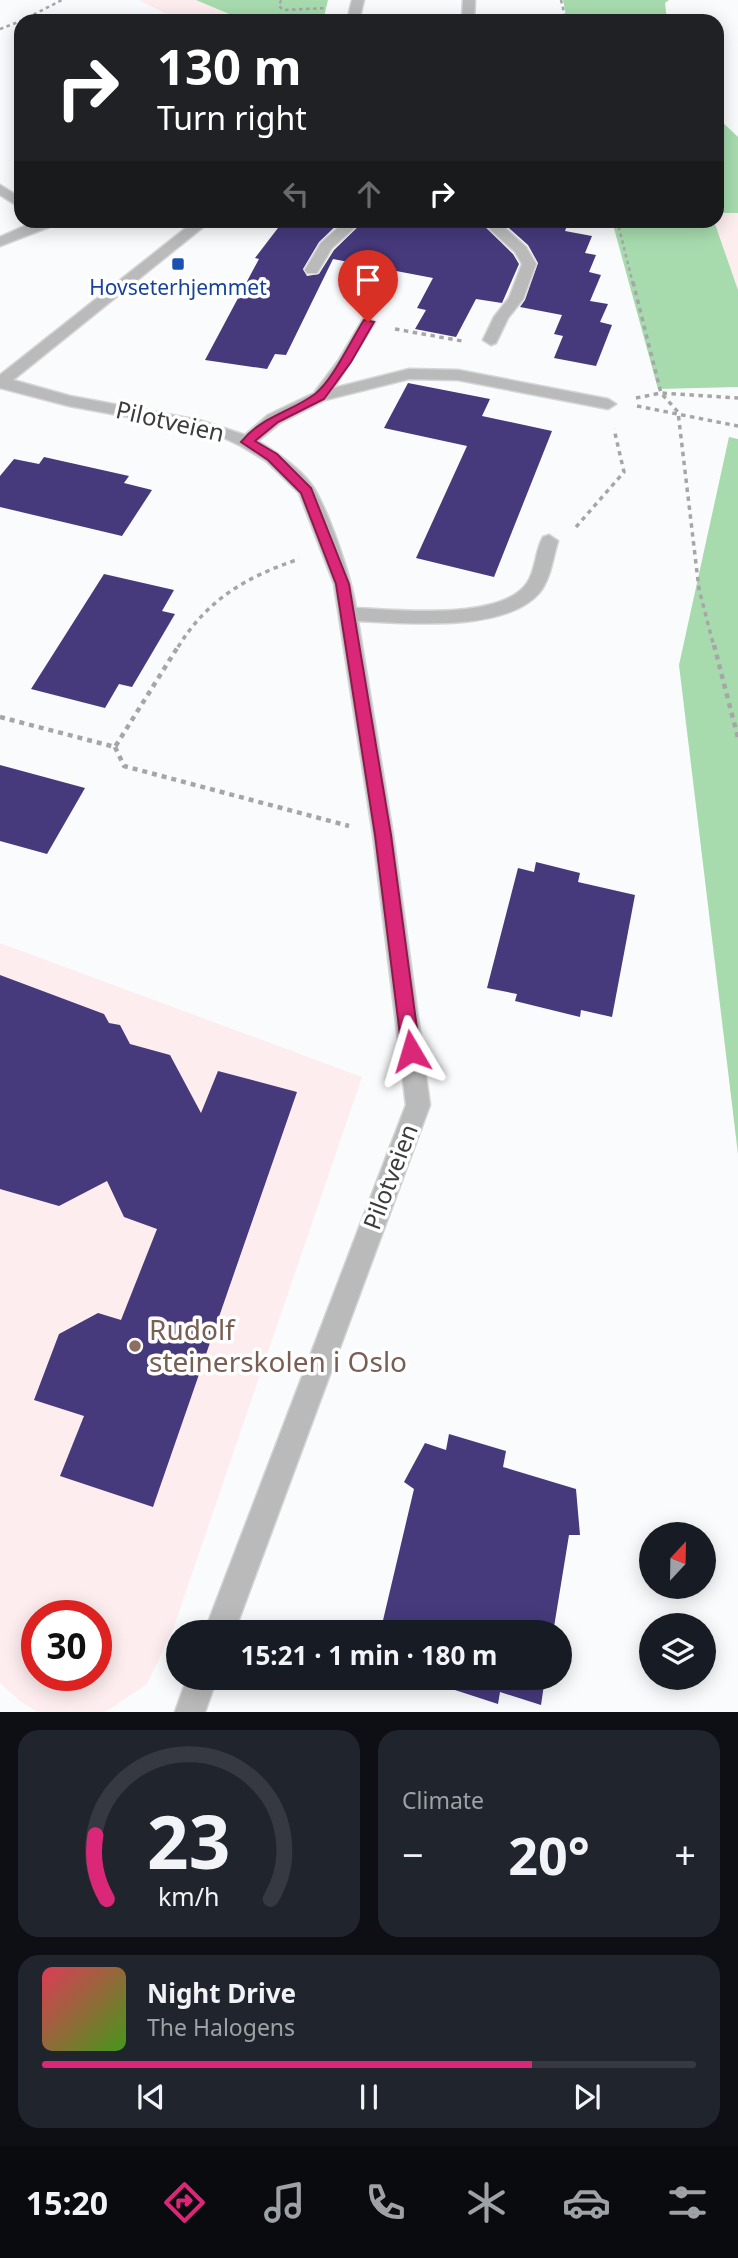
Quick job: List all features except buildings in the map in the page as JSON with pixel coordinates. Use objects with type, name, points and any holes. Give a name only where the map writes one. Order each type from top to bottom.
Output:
[{"type":"street","points":[[0,242],[32,228]]},
{"type":"street","points":[[1,383],[195,228]]},
{"type":"street","points":[[312,270],[326,246],[347,228]]},
{"type":"street","points":[[491,340],[501,317],[516,299],[529,264],[521,250],[496,228]]},
{"type":"street","points":[[320,396],[345,362],[368,322]]},
{"type":"street","points":[[247,442],[274,419],[320,396],[409,374],[458,375],[608,404]]},
{"type":"street","name":"Pilotveien","points":[[1,383],[69,401],[199,425],[226,432],[247,442],[272,457],[307,491],[342,584],[383,835],[418,1105],[224,1620]]},
{"type":"street","points":[[347,614],[466,616],[497,608],[521,598],[534,588],[549,541]]},
{"type":"street","points":[[190,1712],[198,1690]]},
{"type":"path","points":[[35,14],[62,0]]},
{"type":"path","points":[[281,0],[279,6],[283,10],[333,7]]},
{"type":"path","points":[[619,228],[661,393],[678,412],[699,589],[730,716],[738,738]]},
{"type":"path","points":[[661,393],[738,398]]},
{"type":"path","points":[[549,541],[572,532],[624,472],[608,404],[678,412],[738,426]]},
{"type":"path","points":[[115,747],[193,622],[217,600],[269,569],[330,551]]},
{"type":"path","points":[[0,717],[115,747]]},
{"type":"path","points":[[115,747],[124,766],[383,835]]},
{"type":"shaded area","points":[[139,0],[232,0],[234,6],[231,14],[166,14]]},
{"type":"shaded area","points":[[724,213],[738,213],[738,290],[716,228],[724,228]]},
{"type":"shaded area","name":"Rudolf steinerskolen i Oslo","points":[[0,943],[362,1077],[176,1620],[166,1620],[166,1644],[147,1684],[105,1712],[38,1712],[21,1702],[0,1683]]},
{"type":"green space","points":[[196,0],[328,0],[325,14],[229,14]]},
{"type":"green space","points":[[563,0],[669,0],[665,3],[666,14],[566,14]]},
{"type":"green space","points":[[724,124],[738,137],[738,213],[724,213]]},
{"type":"green space","points":[[614,228],[716,228],[738,290],[738,387],[658,389]]},
{"type":"green space","points":[[729,437],[738,439],[738,1154],[679,665]]},
{"type":"place","name":"Hovseterhjemmet","points":[[178,264]]},
{"type":"place","name":"Rudolf steinerskolen i Oslo","points":[[135,1346]]},
{"type":"route","points":[[368,322],[345,362],[320,396],[274,419],[247,442],[272,457],[307,491],[342,584],[383,835],[411,1051]]}]
